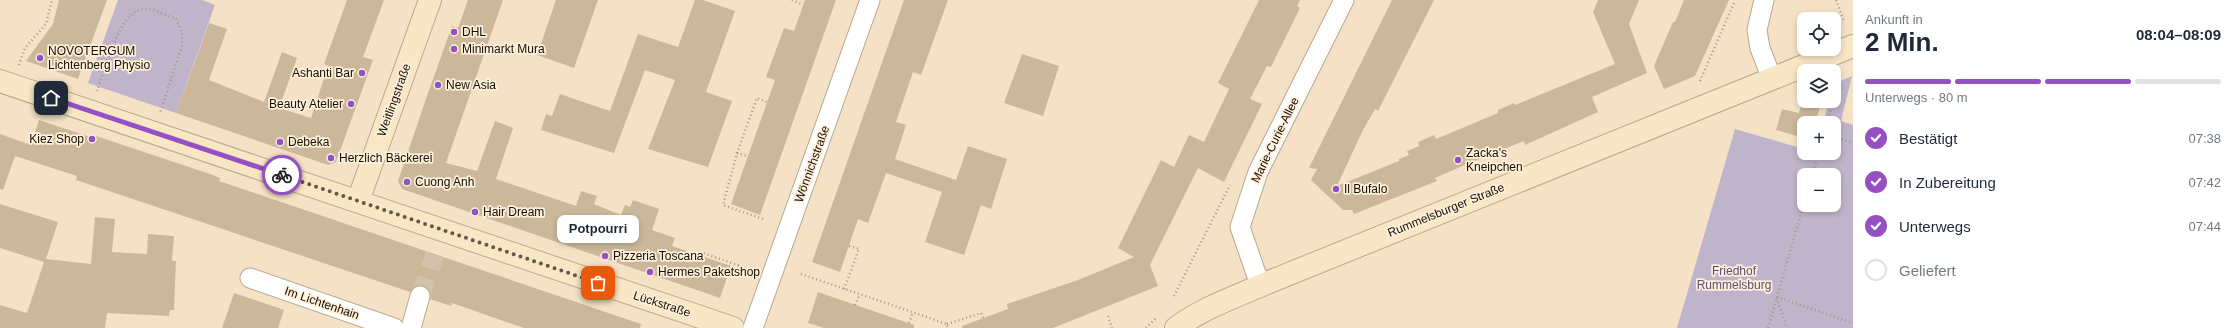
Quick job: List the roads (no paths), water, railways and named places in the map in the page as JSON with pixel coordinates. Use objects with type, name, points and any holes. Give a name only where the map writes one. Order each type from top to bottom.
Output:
[{"type":"street","name":"Weitlingstraße","points":[[358,201],[430,0]]},
{"type":"street","name":"Wönnichstraße","points":[[753,328],[870,0]]},
{"type":"street","name":"Marie-Curie-Allee","points":[[1260,285],[1240,227],[1258,172],[1344,0]]},
{"type":"street","points":[[1764,0],[1757,30],[1760,48],[1772,79]]},
{"type":"street","name":"Rummelsburger Straße","points":[[1176,328],[1212,307],[1260,285],[1853,46]]},
{"type":"street","name":"Lückstraße","points":[[0,81],[733,328]]},
{"type":"street","name":"Im Lichtenhain","points":[[250,278],[394,328]]},
{"type":"street","points":[[411,328],[420,296]]},
{"type":"tunnel","points":[[420,296],[435,255]]},
{"type":"place","name":"DHL","points":[[454,32]]},
{"type":"place","name":"Minimarkt Mura","points":[[454,49]]},
{"type":"place","name":"NOVOTERGUM Lichtenberg Physio","points":[[40,58]]},
{"type":"place","name":"Ashanti Bar","points":[[362,73]]},
{"type":"place","name":"New Asia","points":[[438,85]]},
{"type":"place","name":"Beauty Atelier","points":[[351,104]]},
{"type":"place","name":"Kiez Shop","points":[[92,139]]},
{"type":"place","name":"Debeka","points":[[280,142]]},
{"type":"place","name":"Herzlich Bäckerei","points":[[331,158]]},
{"type":"place","name":"Zacka's Kneipchen","points":[[1458,160]]},
{"type":"place","name":"Cuong Anh","points":[[407,182]]},
{"type":"place","name":"Il Bufalo","points":[[1336,189]]},
{"type":"place","name":"Hair Dream","points":[[475,212]]},
{"type":"place","name":"Pizzeria Toscana","points":[[605,256]]},
{"type":"place","name":"Hermes Paketshop","points":[[650,272]]},
{"type":"place","name":"Potpourri","points":[[598,283]]},
{"type":"park label","name":"Friedhof Rummelsburg","points":[[1734,278]]}]
